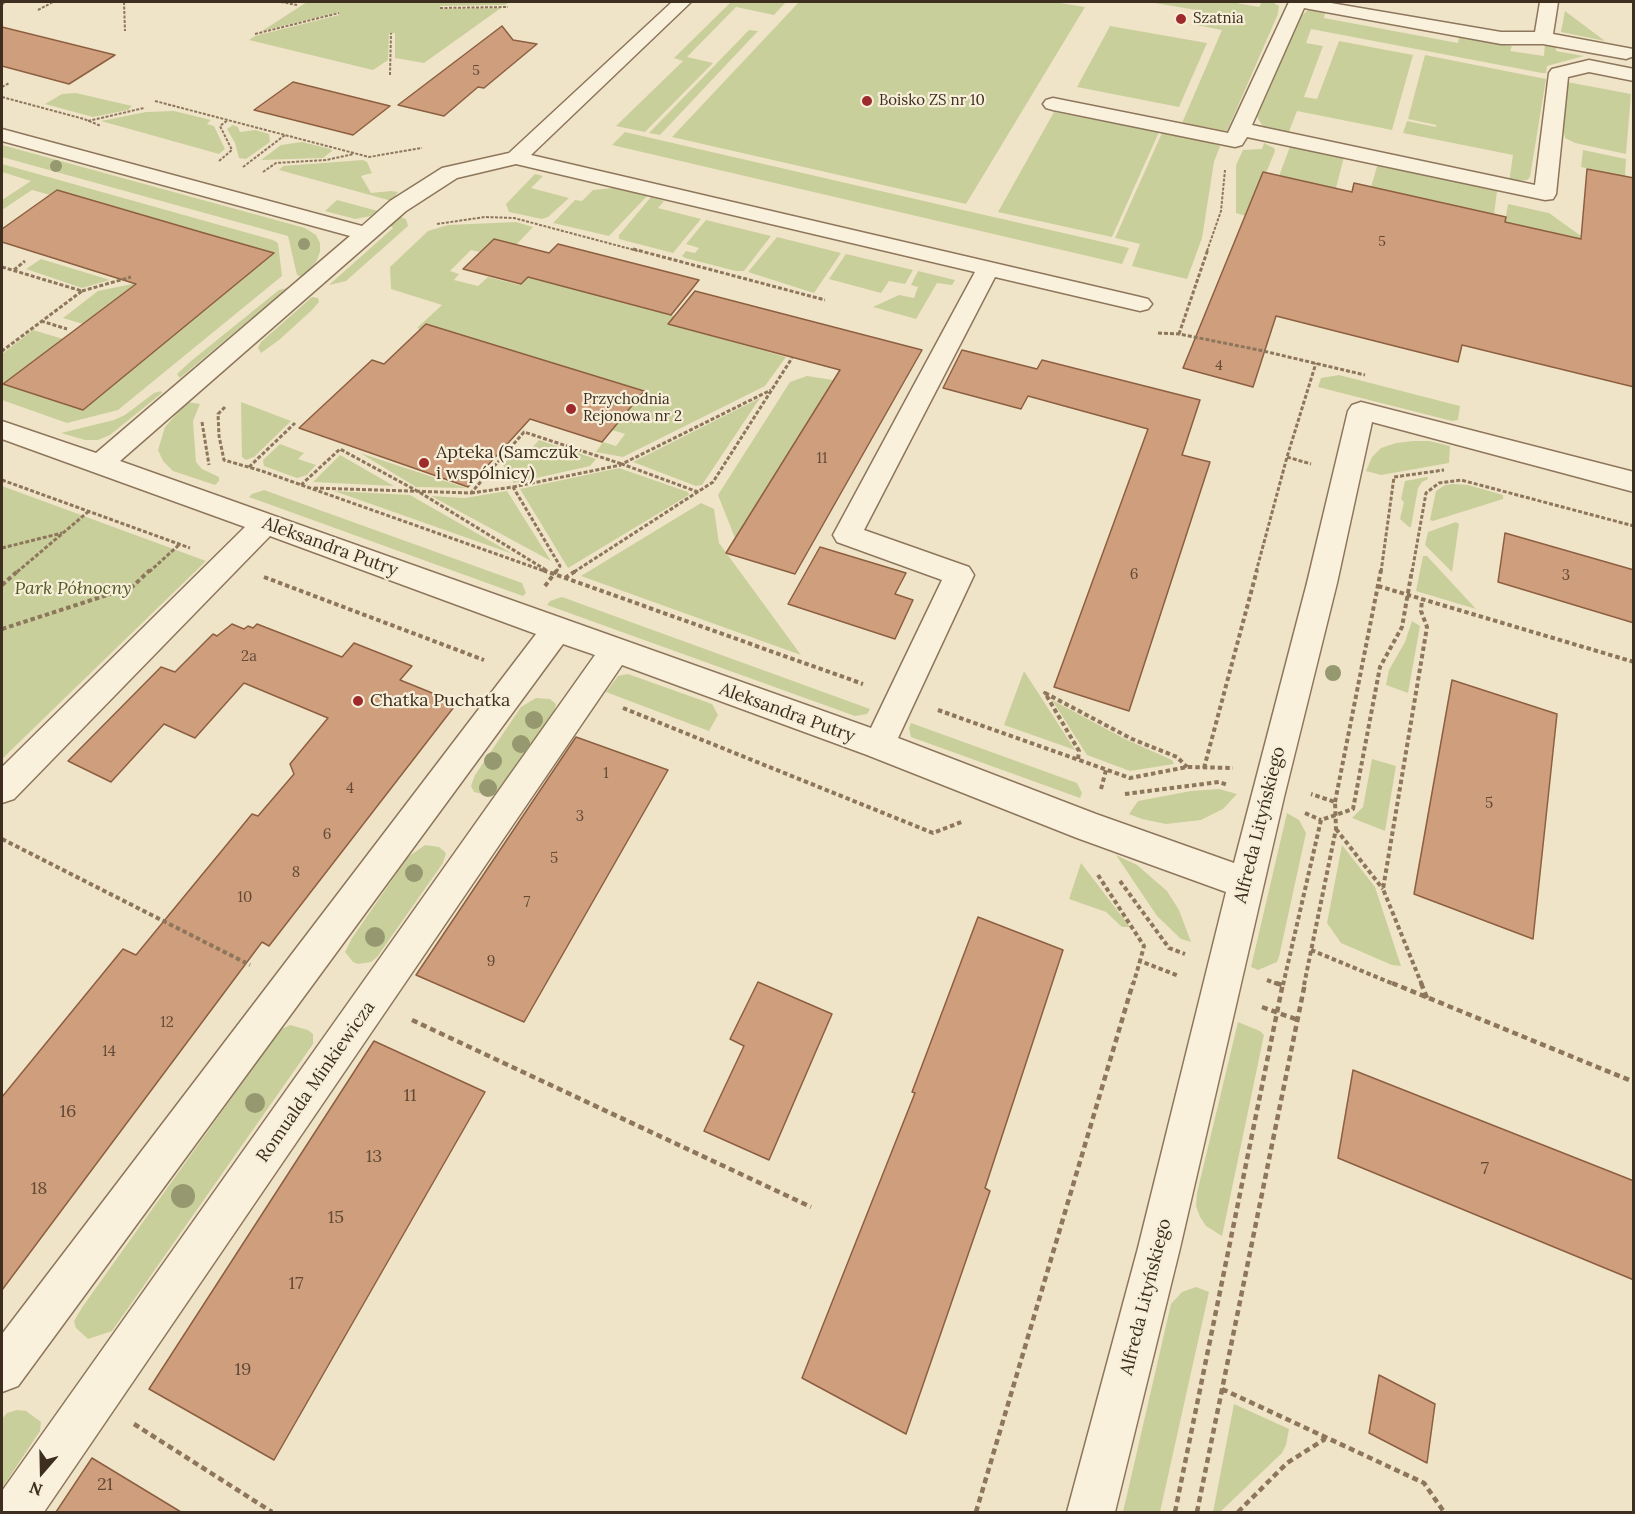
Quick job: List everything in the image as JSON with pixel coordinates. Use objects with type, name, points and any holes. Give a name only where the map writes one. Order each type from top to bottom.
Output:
[{"type":"street","points":[[516,158],[682,2]]},
{"type":"street","points":[[1237,135],[1298,2],[1501,38],[1543,38],[1634,54]]},
{"type":"street","points":[[1543,38],[1549,2]]},
{"type":"street","points":[[1053,104],[1237,135],[1545,194],[1559,73],[1589,66],[1634,75]]},
{"type":"street","points":[[2,135],[366,234]]},
{"type":"street","points":[[100,464],[398,207],[450,173],[516,158],[1140,304]]},
{"type":"street","points":[[879,746],[959,575],[847,534],[951,342],[988,268]]},
{"type":"street","name":"Alfreda Lityńskiego","points":[[1091,1512],[1159,1248],[1245,883],[1322,583],[1361,411],[1634,482]]},
{"type":"street","name":"Aleksandra Putry","points":[[2,430],[879,746],[1245,883]]},
{"type":"street","points":[[2,789],[265,524]]},
{"type":"street","points":[[2,1370],[556,629]]},
{"type":"street","name":"Romualda Minkiewicza","points":[[16,1512],[615,651]]},
{"type":"path","points":[[38,10],[53,2]]},
{"type":"path","points":[[124,2],[125,31]]},
{"type":"path","points":[[281,2],[297,6]]},
{"type":"path","points":[[440,8],[508,7]]},
{"type":"path","points":[[255,34],[339,13]]},
{"type":"path","points":[[390,75],[391,33]]},
{"type":"path","points":[[2,87],[9,82]]},
{"type":"path","points":[[2,96],[101,126]]},
{"type":"path","points":[[155,101],[369,157],[431,147]]},
{"type":"path","points":[[79,123],[144,108]]},
{"type":"path","points":[[216,164],[232,150],[220,126],[228,120]]},
{"type":"path","points":[[239,170],[286,135]]},
{"type":"path","points":[[1179,334],[1221,211],[1225,172],[1237,135]]},
{"type":"path","points":[[258,175],[276,163],[326,160],[358,154]]},
{"type":"path","points":[[211,156],[230,161]]},
{"type":"path","points":[[237,163],[276,174]]},
{"type":"path","points":[[398,207],[415,211],[418,220],[427,225],[485,217],[514,218],[825,300]]},
{"type":"path","points":[[13,270],[26,261]]},
{"type":"path","points":[[2,267],[82,291]]},
{"type":"path","points":[[2,351],[82,291],[131,278]]},
{"type":"path","points":[[41,321],[67,329]]},
{"type":"path","points":[[1157,333],[1179,334],[1259,350]]},
{"type":"path","points":[[565,578],[713,482],[792,358]]},
{"type":"path","points":[[1204,768],[1287,457],[1316,363]]},
{"type":"path","points":[[513,487],[622,464],[772,389]]},
{"type":"path","points":[[227,404],[218,414],[219,436],[224,460],[301,485],[998,731]]},
{"type":"path","points":[[201,420],[208,464],[218,468]]},
{"type":"path","points":[[249,467],[295,423]]},
{"type":"path","points":[[308,488],[471,493],[524,432],[698,492]]},
{"type":"path","points":[[301,485],[340,449],[419,492],[554,575]]},
{"type":"path","points":[[1335,802],[1378,586],[1394,477],[1454,469]]},
{"type":"path","points":[[2,480],[180,544],[488,662]]},
{"type":"path","points":[[1119,792],[1128,795],[1219,782],[1267,797],[1321,820],[1353,809],[1380,667],[1402,627],[1426,493],[1439,483],[1461,480],[1634,526]]},
{"type":"path","points":[[2,585],[89,511]]},
{"type":"path","points":[[2,548],[64,532]]},
{"type":"path","points":[[2,629],[132,587],[180,544]]},
{"type":"path","points":[[545,586],[556,590]]},
{"type":"path","points":[[1378,586],[1634,662]]},
{"type":"path","points":[[1383,889],[1426,627],[1421,611],[1422,600]]},
{"type":"path","points":[[1077,759],[1079,751],[1045,693],[1132,739],[1177,757],[1187,768]]},
{"type":"path","points":[[1106,770],[1102,786],[1101,831],[1107,865],[1169,948],[1278,1012],[1298,1020]]},
{"type":"path","points":[[1102,786],[1110,789]]},
{"type":"path","points":[[976,1512],[1144,945],[1093,867],[1079,857],[1128,795]]},
{"type":"path","points":[[1175,1512],[1283,985],[1321,820]]},
{"type":"path","points":[[1336,829],[1383,889],[1427,998]]},
{"type":"path","points":[[2,839],[289,984]]},
{"type":"path","points":[[1311,950],[1634,1082]]},
{"type":"path","points":[[1140,961],[1223,979],[1283,985]]},
{"type":"path","points":[[371,1002],[811,1207]]},
{"type":"path","points":[[1197,1512],[1288,1066]]},
{"type":"path","points":[[1222,1389],[1424,1483],[1444,1512]]},
{"type":"path","points":[[94,1399],[272,1512]]},
{"type":"path","points":[[1238,1512],[1287,1463],[1325,1438]]},
{"type":"green space","points":[[307,2],[510,2],[505,5],[440,6],[440,9],[501,8],[424,63],[395,58],[395,33],[389,34],[388,60],[373,70],[249,40],[255,36],[339,15],[339,12],[262,31]]},
{"type":"green space","points":[[731,2],[786,2],[774,15],[736,7],[687,57],[713,63],[645,132],[616,126],[683,61],[674,58]]},
{"type":"green space","name":"Boisko ZS nr 10","points":[[799,2],[1054,2],[1085,7],[966,204],[672,137]]},
{"type":"green space","points":[[1149,2],[1231,2],[1259,7],[1262,2],[1272,2],[1279,6],[1278,14],[1227,131],[1182,123],[1222,30],[1196,25],[1202,11]]},
{"type":"green space","points":[[1308,10],[1320,10],[1325,13],[1324,18],[1458,43],[1459,37],[1463,35],[1512,46],[1510,51],[1544,56],[1545,41],[1557,43],[1556,51],[1584,56],[1547,66],[1546,73],[1542,73],[1311,29],[1306,43],[1323,46],[1304,97],[1317,99],[1339,41],[1413,55],[1392,130],[1297,111],[1288,134],[1264,128],[1257,117],[1301,16]]},
{"type":"green space","points":[[1565,11],[1605,41],[1561,32]]},
{"type":"green space","points":[[1110,26],[1207,43],[1179,107],[1077,87]]},
{"type":"green space","points":[[749,30],[758,31],[660,135],[649,133]]},
{"type":"green space","points":[[1425,55],[1546,79],[1530,177],[1527,180],[1509,182],[1513,155],[1403,133],[1407,121],[1436,127],[1436,125],[1408,119]]},
{"type":"green space","points":[[1567,82],[1631,94],[1626,154],[1575,143],[1565,138],[1562,125]]},
{"type":"green space","points":[[76,93],[132,106],[128,110],[93,117],[45,104],[62,94]]},
{"type":"green space","points":[[174,111],[211,120],[207,124],[214,126],[225,149],[219,154],[101,121],[146,112]]},
{"type":"green space","points":[[1054,112],[1159,132],[1112,237],[998,212]]},
{"type":"green space","points":[[233,125],[238,127],[240,132],[255,130],[269,134],[270,142],[246,159],[239,158],[235,143],[227,129]]},
{"type":"green space","points":[[625,132],[1129,248],[1122,264],[612,145]]},
{"type":"green space","points":[[1162,133],[1220,146],[1214,162],[1202,238],[1187,279],[1132,266],[1140,244],[1115,238]]},
{"type":"green space","points":[[302,142],[332,151],[323,158],[261,160],[281,145]]},
{"type":"green space","points":[[1264,143],[1274,148],[1275,151],[1246,216],[1236,213],[1236,165],[1243,150],[1262,149]]},
{"type":"green space","points":[[1291,144],[1344,157],[1336,188],[1279,176]]},
{"type":"green space","points":[[2,145],[305,228],[316,235],[320,243],[320,252],[316,262],[302,277],[297,275],[288,236],[2,157]]},
{"type":"green space","points":[[1583,150],[1626,159],[1625,176],[1581,167]]},
{"type":"green space","points":[[363,160],[367,162],[372,173],[361,176],[371,193],[398,192],[392,201],[279,170],[283,166]]},
{"type":"green space","points":[[1378,163],[1494,188],[1497,191],[1494,215],[1371,187]]},
{"type":"green space","points":[[2,164],[273,240],[278,243],[282,276],[118,410],[67,423],[2,400],[2,354],[33,330],[63,339],[273,253],[204,233],[198,237],[175,231],[112,277],[82,268],[146,216],[57,190],[50,195],[32,190],[2,210],[2,200],[31,181],[2,172]]},
{"type":"green space","points":[[535,174],[543,176],[531,188],[569,198],[548,217],[542,219],[509,212],[506,204]]},
{"type":"green space","points":[[614,188],[647,196],[609,236],[553,223],[575,200],[582,201],[593,190]]},
{"type":"green space","points":[[651,197],[664,201],[658,208],[701,219],[673,253],[619,239],[619,235]]},
{"type":"green space","points":[[337,200],[378,211],[371,216],[355,219],[325,211]]},
{"type":"green space","points":[[1508,204],[1549,213],[1581,236],[1579,259],[1530,228],[1505,222]]},
{"type":"green space","points":[[400,217],[406,219],[408,226],[346,281],[329,285],[393,228],[390,225]]},
{"type":"green space","points":[[706,220],[771,236],[744,271],[685,258],[682,256],[686,251],[695,253],[699,248],[686,244]]},
{"type":"green space","points":[[516,222],[533,227],[516,245],[494,239],[480,252],[471,250],[450,271],[459,274],[454,280],[478,286],[488,277],[520,285],[528,277],[675,316],[669,324],[786,357],[765,386],[623,457],[596,452],[603,442],[616,446],[625,434],[612,430],[643,391],[518,352],[512,358],[417,328],[442,305],[391,289],[390,267],[428,231],[448,225]]},
{"type":"green space","points":[[777,237],[841,253],[814,293],[748,272]]},
{"type":"green space","points":[[846,254],[913,270],[905,284],[889,281],[881,293],[829,279]]},
{"type":"green space","points":[[41,259],[110,280],[82,288],[26,269]]},
{"type":"green space","points":[[918,271],[955,280],[952,285],[937,283],[916,319],[873,307],[899,295],[914,298],[918,287],[911,285]]},
{"type":"green space","points":[[137,283],[83,324],[63,318],[98,291]]},
{"type":"green space","points":[[287,288],[180,378],[177,374],[191,361],[279,290]]},
{"type":"green space","points":[[312,297],[318,298],[319,302],[311,311],[261,353],[258,348],[261,342]]},
{"type":"green space","points":[[1339,375],[1460,406],[1458,420],[1452,421],[1318,387],[1321,378]]},
{"type":"green space","points":[[807,376],[833,380],[735,538],[718,495],[790,382]]},
{"type":"green space","points":[[161,391],[162,393],[110,435],[98,440],[85,440],[61,433],[114,420],[125,415],[154,393]]},
{"type":"green space","points":[[760,398],[702,485],[696,486],[633,462]]},
{"type":"green space","points":[[187,402],[200,404],[193,421],[196,462],[202,469],[219,477],[215,485],[173,471],[163,461],[158,450],[165,427]]},
{"type":"green space","points":[[241,402],[291,421],[254,457],[246,460],[242,457]]},
{"type":"green space","points":[[539,440],[596,459],[590,466],[514,483],[503,465],[516,450],[530,450]]},
{"type":"green space","points":[[1413,441],[1429,441],[1450,446],[1449,463],[1381,475],[1366,471],[1372,457],[1381,448]]},
{"type":"green space","points":[[280,444],[304,453],[298,459],[316,465],[307,475],[297,478],[264,466],[263,460]]},
{"type":"green space","points":[[360,453],[466,488],[416,487]]},
{"type":"green space","points":[[340,455],[394,486],[313,482]]},
{"type":"green space","points":[[619,468],[688,492],[689,495],[568,568],[520,489]]},
{"type":"green space","points":[[1427,477],[1428,479],[1418,488],[1411,527],[1409,527],[1400,519],[1405,481]]},
{"type":"green space","points":[[1445,485],[1468,485],[1503,495],[1503,499],[1430,520],[1436,491]]},
{"type":"green space","name":"Park Północny","points":[[2,486],[206,561],[2,759]]},
{"type":"green space","points":[[264,490],[522,583],[526,593],[523,596],[249,497]]},
{"type":"green space","points":[[334,491],[410,495],[513,554]]},
{"type":"green space","points":[[507,491],[551,561],[431,496],[465,498]]},
{"type":"green space","points":[[701,503],[714,509],[719,543],[801,655],[581,576]]},
{"type":"green space","points":[[1456,522],[1459,524],[1452,572],[1425,545],[1428,532]]},
{"type":"green space","points":[[1423,556],[1427,556],[1476,609],[1416,591]]},
{"type":"green space","points":[[562,597],[870,709],[867,714],[855,716],[547,605],[550,601]]},
{"type":"green space","points":[[1412,621],[1420,626],[1408,693],[1386,685],[1389,670],[1405,642]]},
{"type":"green space","points":[[1024,671],[1075,750],[1004,725]]},
{"type":"green space","points":[[628,674],[712,704],[718,715],[709,731],[606,692],[618,676]]},
{"type":"green space","points":[[536,698],[550,699],[556,704],[554,713],[494,795],[474,792],[471,786],[475,775],[521,707]]},
{"type":"green space","points":[[1052,700],[1125,739],[1172,760],[1174,764],[1130,771],[1087,755]]},
{"type":"green space","points":[[911,723],[1077,783],[1082,793],[1080,798],[911,737],[909,728]]},
{"type":"green space","points":[[1372,759],[1396,766],[1385,831],[1352,818],[1363,807]]},
{"type":"green space","points":[[1219,789],[1237,794],[1223,809],[1201,820],[1166,824],[1129,814],[1138,801],[1191,791]]},
{"type":"green space","points":[[1287,813],[1299,820],[1306,833],[1279,957],[1277,962],[1258,970],[1251,967]]},
{"type":"green space","points":[[425,845],[439,847],[446,853],[443,863],[377,957],[371,962],[358,964],[353,962],[345,952],[352,938],[408,857]]},
{"type":"green space","points":[[1342,845],[1375,887],[1401,966],[1392,965],[1341,943],[1327,923]]},
{"type":"green space","points":[[1116,855],[1137,865],[1167,891],[1179,910],[1191,942],[1181,939],[1157,916]]},
{"type":"green space","points":[[1081,863],[1130,927],[1122,927],[1106,912],[1069,899]]},
{"type":"green space","points":[[1238,1022],[1264,1035],[1222,1236],[1206,1226],[1196,1206],[1197,1193]]},
{"type":"green space","points":[[290,1025],[308,1030],[313,1034],[313,1044],[112,1331],[88,1339],[76,1328],[74,1321],[83,1306],[275,1037],[282,1029]]},
{"type":"green space","points":[[1196,1287],[1209,1292],[1160,1512],[1123,1512],[1171,1304],[1182,1292]]},
{"type":"green space","points":[[1234,1404],[1289,1429],[1286,1445],[1282,1453],[1220,1512],[1213,1512]]},
{"type":"green space","points":[[17,1410],[26,1411],[41,1422],[40,1431],[2,1488],[2,1419],[7,1413]]},
{"type":"building","points":[[502,26],[513,40],[537,44],[484,88],[478,87],[444,116],[398,105]]},
{"type":"building","points":[[2,27],[115,55],[69,84],[2,66]]},
{"type":"building","points":[[293,82],[390,106],[353,135],[254,110]]},
{"type":"building","points":[[1587,169],[1634,178],[1634,387],[1462,345],[1458,362],[1276,316],[1253,387],[1183,368],[1263,172],[1352,192],[1354,183],[1506,217],[1505,222],[1581,239]]},
{"type":"building","points":[[57,190],[274,253],[83,410],[3,384],[136,284],[2,242],[2,229]]},
{"type":"building","points":[[494,239],[549,253],[558,244],[699,280],[671,315],[528,277],[521,284],[463,269]]},
{"type":"building","points":[[695,291],[922,350],[795,574],[726,553],[840,370],[668,324]]},
{"type":"building","name":"Przychodnia Rejonowa nr 2","points":[[426,324],[644,391],[602,442],[530,419],[468,487],[299,428],[372,360],[384,364]]},
{"type":"building","points":[[962,350],[1037,369],[1042,360],[1200,400],[1182,455],[1210,462],[1129,711],[1054,687],[1148,429],[1028,396],[1021,409],[943,388]]},
{"type":"building","points":[[1505,533],[1634,570],[1634,623],[1498,582]]},
{"type":"building","points":[[820,547],[906,573],[895,594],[913,600],[895,639],[788,604]]},
{"type":"building","points":[[232,624],[244,629],[248,626],[253,628],[257,624],[342,657],[354,643],[412,666],[400,680],[457,703],[269,946],[262,942],[2,1290],[2,1097],[123,949],[136,955],[252,814],[258,816],[294,774],[290,764],[328,718],[244,683],[195,738],[164,724],[111,782],[68,761],[161,667],[175,672],[213,634],[217,636]]},
{"type":"building","points":[[1452,680],[1557,714],[1533,939],[1414,894]]},
{"type":"building","points":[[576,737],[668,770],[524,1022],[416,975]]},
{"type":"building","points":[[978,917],[1063,950],[985,1188],[990,1191],[906,1434],[802,1378],[915,1093],[912,1092]]},
{"type":"building","points":[[758,982],[832,1014],[769,1160],[704,1131],[744,1046],[730,1039]]},
{"type":"building","points":[[374,1041],[485,1092],[274,1460],[149,1389]]},
{"type":"building","points":[[1353,1070],[1634,1181],[1634,1280],[1338,1158]]},
{"type":"building","points":[[1379,1375],[1435,1404],[1427,1463],[1369,1433]]},
{"type":"building","points":[[92,1458],[181,1512],[56,1512]]},
{"type":"place","name":"Szatnia","points":[[1181,19]]},
{"type":"place","name":"Boisko ZS nr 10","points":[[867,101]]},
{"type":"place","name":"Przychodnia Rejonowa nr 2","points":[[571,409]]},
{"type":"place","name":"Apteka (Samczuk i wspólnicy)","points":[[424,463]]},
{"type":"place","name":"Chatka Puchatka","points":[[358,701]]}]
